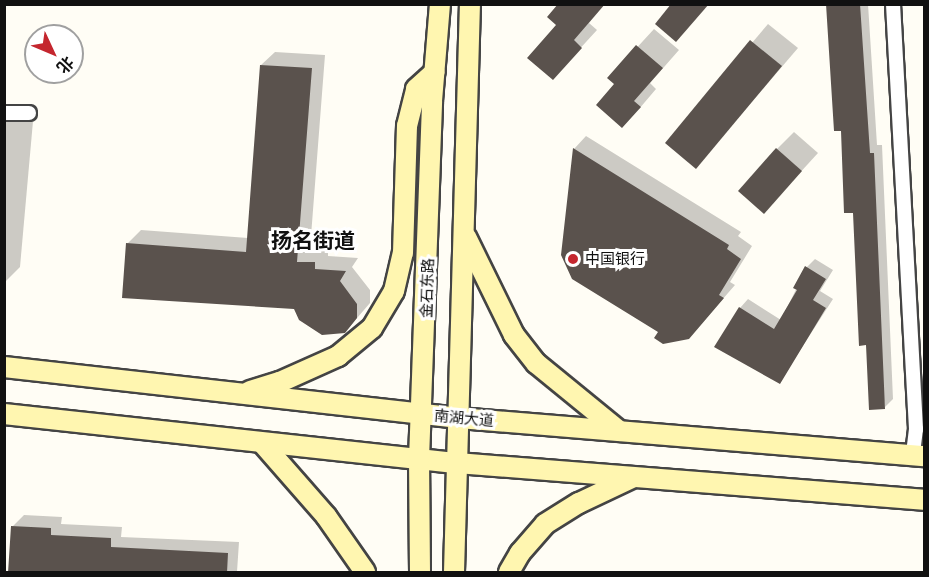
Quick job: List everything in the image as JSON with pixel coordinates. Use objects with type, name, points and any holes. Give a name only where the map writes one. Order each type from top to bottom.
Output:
[{"type":"main road","name":"金石东路","points":[[420,573],[419,459],[435,72],[440,4]]},
{"type":"main road","points":[[454,573],[470,4]]},
{"type":"main road","points":[[240,394],[309,370],[338,356],[372,328],[394,291],[403,253],[407,126],[416,89],[435,72]]},
{"type":"main road","points":[[465,235],[514,335],[536,363],[619,431]]},
{"type":"main road","name":"南湖大道","points":[[4,367],[459,418],[919,455]]},
{"type":"main road","points":[[4,414],[263,444],[458,463],[924,500]]},
{"type":"main road","points":[[263,444],[326,516],[365,573]]},
{"type":"main road","points":[[509,573],[520,553],[545,524],[579,503],[635,477]]},
{"type":"street","points":[[893,4],[919,455]]},
{"type":"street","points":[[4,112],[29,113]]},
{"type":"building","points":[[558,4],[605,4],[574,40],[582,48],[553,80],[527,58],[556,25],[547,17]]},
{"type":"building","points":[[671,4],[709,4],[676,42],[655,24]]},
{"type":"building","points":[[826,4],[860,4],[870,153],[874,153],[885,409],[869,410],[866,345],[859,346],[853,213],[844,213],[841,131],[834,131]]},
{"type":"building","points":[[750,40],[782,66],[696,169],[665,143]]},
{"type":"building","points":[[636,45],[663,68],[634,101],[641,107],[622,128],[596,105],[614,84],[607,78]]},
{"type":"building","points":[[260,65],[312,68],[297,262],[315,262],[315,269],[346,271],[340,281],[357,304],[357,318],[345,333],[322,335],[299,320],[294,309],[122,298],[126,243],[246,252]]},
{"type":"building","points":[[573,148],[729,245],[727,249],[741,259],[719,295],[724,298],[689,339],[663,344],[654,338],[658,332],[572,279],[561,255]]},
{"type":"building","points":[[776,148],[802,171],[764,214],[738,191]]},
{"type":"building","points":[[805,266],[826,279],[813,300],[826,308],[780,384],[714,347],[739,307],[774,329],[797,290],[793,288]]},
{"type":"building","points":[[11,526],[51,528],[51,535],[111,538],[111,547],[228,553],[227,573],[8,573]]},
{"type":"place","name":"中国银行","points":[[573,259]]},
{"type":"district","name":"扬名街道","points":[[313,240]]}]
